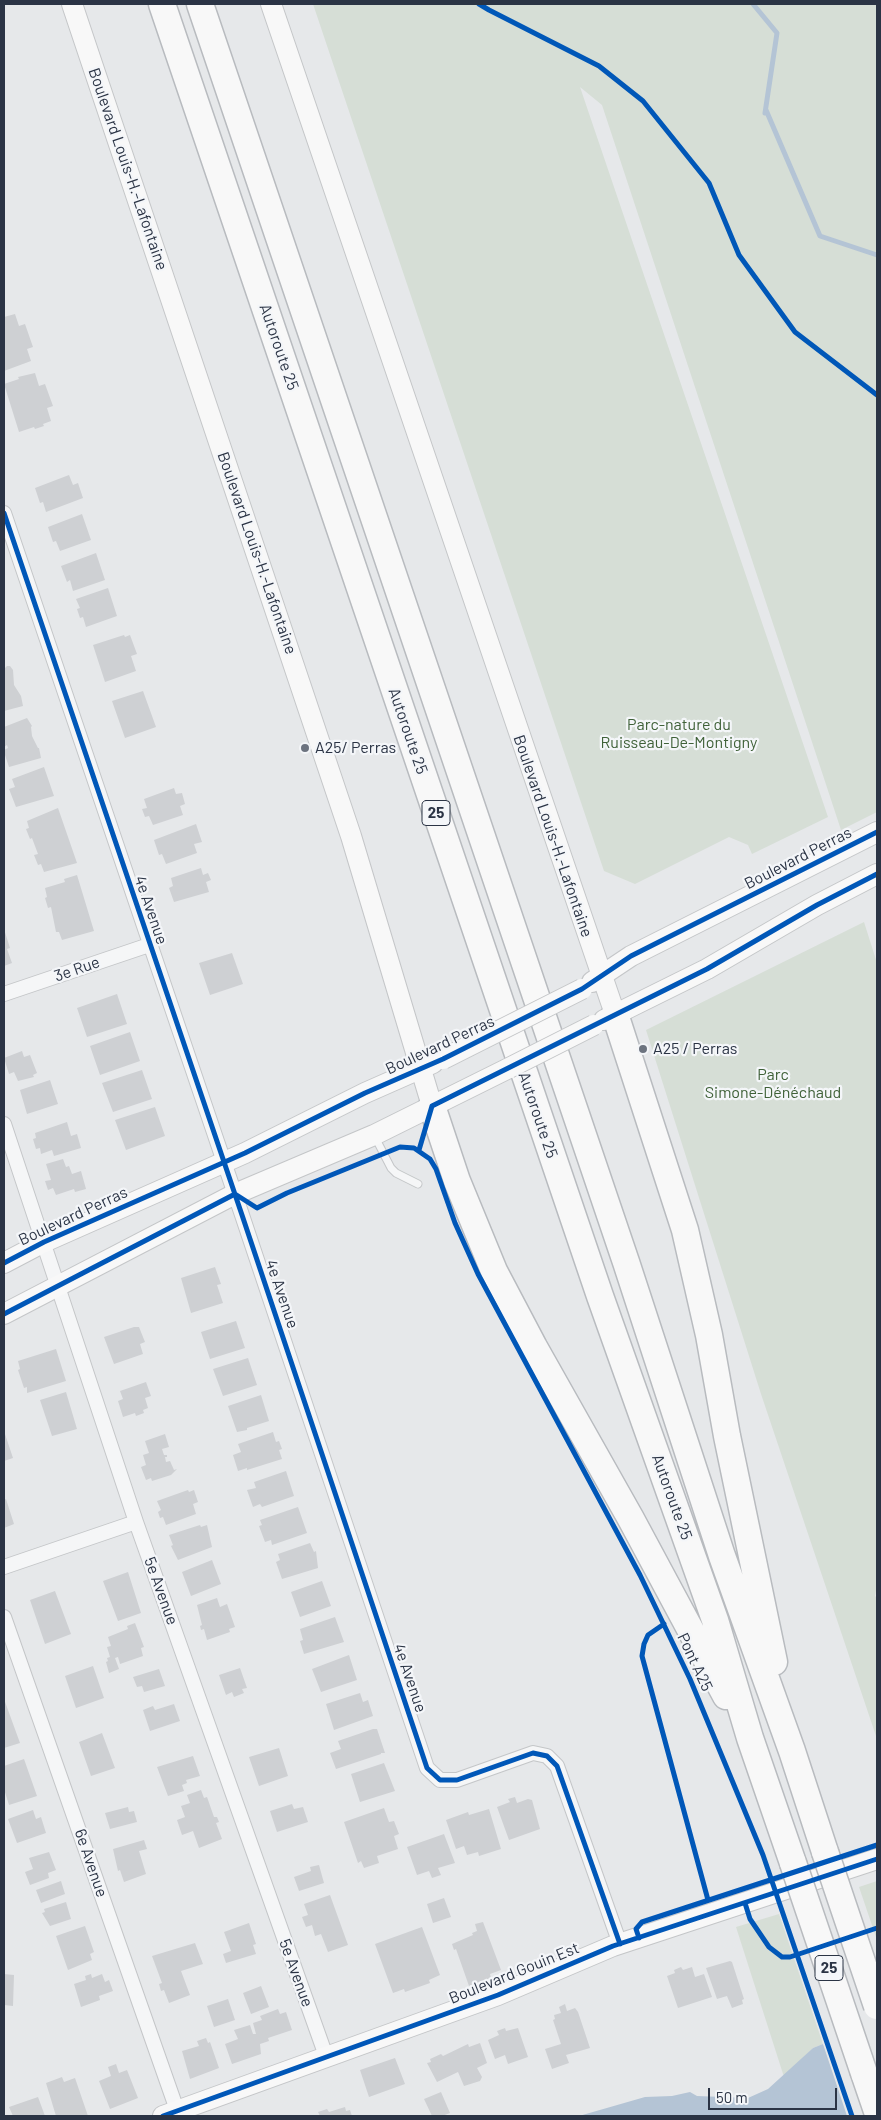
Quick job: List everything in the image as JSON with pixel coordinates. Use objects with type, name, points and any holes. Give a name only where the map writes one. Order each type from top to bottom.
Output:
[{"type":"highway","name":"Autoroute 25","points":[[162,4],[561,1182],[712,1611],[750,1738],[877,2111]]},
{"type":"highway","name":"Autoroute 25","points":[[200,4],[623,1252],[722,1556],[792,1751],[877,2006]]},
{"type":"highway","points":[[604,1020],[677,1203],[697,1281],[792,1751]]},
{"type":"highway","points":[[441,1101],[463,1195],[494,1271],[750,1738]]},
{"type":"main road","name":"Boulevard Louis-H.-Lafontaine","points":[[72,4],[348,826],[421,1068],[441,1101]]},
{"type":"main road","name":"Boulevard Louis-H.-Lafontaine","points":[[271,4],[602,974],[604,1020]]},
{"type":"main road","name":"Boulevard Perras","points":[[4,1262],[44,1242],[245,1153],[365,1093],[443,1059],[582,989],[631,956],[877,832]]},
{"type":"main road","points":[[4,1314],[234,1194],[374,1136],[707,969],[817,905],[877,874]]},
{"type":"main road","name":"Boulevard Gouin Est","points":[[170,2113],[498,1995],[620,1944],[877,1859]]},
{"type":"street","name":"4e Avenue","points":[[4,513],[427,1768],[440,1780],[457,1780],[533,1753],[548,1756],[557,1766],[620,1944]]},
{"type":"street","name":"3e Rue","points":[[4,994],[150,945]]},
{"type":"street","name":"5e Avenue","points":[[4,1124],[136,1522],[326,2056]]},
{"type":"street","points":[[4,1567],[136,1522]]},
{"type":"street","name":"6e Avenue","points":[[4,1616],[170,2113]]},
{"type":"lane","points":[[374,1136],[391,1168],[396,1173],[418,1184]]},
{"type":"green space","name":"Parc-nature du Ruisseau-De-Montigny","points":[[313,4],[877,4],[877,812],[841,830],[602,105],[580,87],[828,817],[752,854],[748,845],[729,837],[635,884],[604,871]]},
{"type":"green space","name":"Parc Simone-Dénéchaud","points":[[864,922],[877,963],[877,1585],[875,1596],[877,1598],[877,1739],[761,1394],[646,1030]]},
{"type":"green space","points":[[877,1881],[877,1940],[859,1887]]},
{"type":"green space","points":[[779,1914],[823,2044],[813,2048],[784,2077],[736,1927]]},
{"type":"water","points":[[823,2044],[877,2116],[579,2116],[645,2097],[672,2096],[690,2092],[697,2096],[748,2098],[768,2089],[813,2048]]},
{"type":"pier","points":[[877,2026],[877,2116],[847,2116],[822,2041]]},
{"type":"building","points":[[15,314],[19,326],[25,324],[33,347],[27,349],[31,361],[4,371],[4,317]]},
{"type":"building","points":[[35,373],[39,386],[45,384],[53,406],[47,408],[51,421],[43,424],[44,426],[19,432],[4,384],[19,379],[18,377]]},
{"type":"building","points":[[69,475],[73,485],[78,483],[83,498],[46,512],[43,502],[40,503],[35,488]]},
{"type":"building","points":[[82,514],[91,540],[60,551],[56,541],[53,542],[48,527]]},
{"type":"building","points":[[96,553],[105,580],[73,591],[70,580],[67,582],[61,566]]},
{"type":"building","points":[[108,588],[117,616],[86,627],[83,617],[80,618],[77,609],[80,608],[76,599]]},
{"type":"building","points":[[124,635],[125,637],[130,635],[137,654],[131,656],[136,671],[105,682],[93,645]]},
{"type":"building","points":[[10,666],[13,670],[14,685],[21,696],[23,706],[4,711],[4,669]]},
{"type":"building","points":[[143,691],[156,727],[125,738],[112,701]]},
{"type":"building","points":[[27,718],[32,726],[32,736],[39,748],[41,758],[9,767],[4,752],[8,748],[7,745],[4,747],[4,727]]},
{"type":"building","points":[[44,767],[54,796],[16,807],[9,789],[15,787],[12,779]]},
{"type":"building","points":[[174,788],[176,794],[182,793],[185,804],[180,806],[183,815],[153,825],[149,816],[145,817],[142,809],[147,808],[144,799]]},
{"type":"building","points":[[58,808],[77,863],[44,872],[41,864],[38,865],[34,855],[38,854],[32,838],[30,839],[26,829],[29,828],[27,821]]},
{"type":"building","points":[[196,824],[202,842],[194,844],[197,853],[166,864],[162,854],[159,855],[154,840]]},
{"type":"building","points":[[201,868],[203,875],[208,873],[211,880],[206,882],[209,892],[174,902],[169,888],[173,886],[171,878]]},
{"type":"building","points":[[77,875],[94,931],[62,940],[59,932],[56,932],[51,907],[48,908],[45,888],[65,882],[64,879]]},
{"type":"building","points":[[4,929],[10,948],[7,949],[12,963],[4,966]]},
{"type":"building","points":[[232,953],[243,984],[210,995],[199,963]]},
{"type":"building","points":[[117,994],[127,1024],[87,1037],[77,1008]]},
{"type":"building","points":[[130,1032],[140,1061],[100,1075],[90,1046]]},
{"type":"building","points":[[22,1051],[24,1057],[30,1055],[37,1073],[33,1075],[34,1077],[18,1081],[14,1072],[9,1074],[4,1058]]},
{"type":"building","points":[[142,1070],[152,1099],[113,1112],[102,1083]]},
{"type":"building","points":[[50,1080],[58,1104],[27,1114],[20,1090]]},
{"type":"building","points":[[155,1107],[165,1136],[126,1150],[115,1120]]},
{"type":"building","points":[[67,1122],[71,1136],[77,1134],[81,1148],[54,1156],[52,1150],[41,1154],[40,1148],[36,1149],[33,1139],[36,1138],[35,1133]]},
{"type":"building","points":[[63,1159],[66,1167],[69,1166],[72,1174],[81,1171],[86,1189],[75,1192],[74,1189],[56,1195],[53,1188],[48,1190],[45,1181],[51,1180],[46,1164]]},
{"type":"building","points":[[215,1267],[221,1284],[217,1285],[223,1303],[191,1313],[181,1278]]},
{"type":"building","points":[[236,1321],[245,1348],[210,1359],[201,1332]]},
{"type":"building","points":[[139,1327],[145,1342],[140,1344],[143,1354],[114,1364],[104,1337]]},
{"type":"building","points":[[56,1349],[66,1381],[27,1393],[27,1387],[24,1388],[18,1370],[20,1369],[18,1361]]},
{"type":"building","points":[[248,1358],[257,1385],[223,1396],[213,1369]]},
{"type":"building","points":[[146,1382],[151,1396],[145,1398],[148,1408],[143,1410],[144,1413],[136,1416],[135,1413],[123,1417],[118,1401],[123,1399],[120,1391]]},
{"type":"building","points":[[66,1392],[77,1429],[52,1436],[40,1400]]},
{"type":"building","points":[[261,1395],[269,1421],[237,1432],[228,1406]]},
{"type":"building","points":[[4,1431],[13,1458],[4,1461]]},
{"type":"building","points":[[273,1432],[276,1442],[279,1441],[282,1449],[279,1450],[282,1459],[238,1471],[233,1455],[241,1452],[238,1444]]},
{"type":"building","points":[[165,1434],[169,1447],[162,1449],[164,1455],[167,1455],[165,1457],[166,1462],[170,1461],[174,1470],[177,1469],[171,1475],[152,1481],[151,1478],[146,1480],[141,1467],[146,1465],[143,1455],[149,1453],[145,1441]]},
{"type":"building","points":[[286,1471],[294,1496],[262,1507],[260,1504],[253,1507],[247,1490],[256,1488],[254,1482]]},
{"type":"building","points":[[188,1490],[189,1492],[194,1490],[198,1502],[193,1504],[196,1514],[166,1525],[163,1517],[160,1518],[158,1512],[161,1510],[157,1501]]},
{"type":"building","points":[[6,1499],[14,1524],[4,1528],[4,1500]]},
{"type":"building","points":[[298,1507],[307,1533],[272,1545],[271,1540],[265,1542],[259,1526],[262,1525],[260,1520]]},
{"type":"building","points":[[200,1525],[201,1527],[207,1525],[212,1547],[178,1560],[171,1546],[173,1545],[169,1535]]},
{"type":"building","points":[[310,1543],[314,1552],[316,1551],[318,1568],[282,1579],[276,1562],[280,1560],[278,1554]]},
{"type":"building","points":[[212,1560],[221,1584],[191,1596],[182,1572]]},
{"type":"building","points":[[128,1572],[141,1613],[118,1621],[103,1581]]},
{"type":"building","points":[[322,1581],[331,1606],[300,1617],[291,1592]]},
{"type":"building","points":[[55,1591],[71,1634],[45,1644],[30,1600]]},
{"type":"building","points":[[217,1598],[220,1607],[227,1604],[235,1627],[229,1629],[230,1632],[207,1640],[204,1629],[201,1630],[200,1626],[202,1625],[197,1605]]},
{"type":"building","points":[[335,1617],[344,1642],[304,1654],[300,1641],[303,1640],[300,1629]]},
{"type":"building","points":[[135,1623],[144,1647],[141,1648],[143,1656],[120,1664],[118,1657],[115,1658],[119,1669],[109,1673],[106,1662],[108,1661],[107,1658],[110,1657],[107,1647],[111,1646],[108,1637],[128,1629],[127,1626]]},
{"type":"building","points":[[349,1655],[357,1680],[321,1692],[312,1669]]},
{"type":"building","points":[[93,1666],[104,1698],[76,1708],[65,1676]]},
{"type":"building","points":[[240,1668],[247,1688],[242,1689],[244,1693],[234,1697],[232,1692],[226,1695],[219,1675]]},
{"type":"building","points":[[159,1669],[165,1686],[144,1692],[142,1686],[137,1687],[133,1677]]},
{"type":"building","points":[[360,1693],[363,1702],[368,1700],[373,1716],[334,1730],[326,1704]]},
{"type":"building","points":[[4,1699],[20,1743],[4,1748]]},
{"type":"building","points":[[174,1704],[180,1721],[150,1731],[143,1710],[153,1706],[155,1710]]},
{"type":"building","points":[[377,1729],[385,1753],[336,1769],[330,1753],[341,1749],[338,1741]]},
{"type":"building","points":[[102,1733],[115,1768],[91,1776],[79,1742]]},
{"type":"building","points":[[279,1748],[288,1776],[259,1786],[249,1757]]},
{"type":"building","points":[[193,1756],[200,1776],[186,1780],[187,1783],[182,1785],[184,1791],[168,1796],[157,1767]]},
{"type":"building","points":[[24,1759],[37,1796],[9,1805],[4,1789],[4,1766]]},
{"type":"building","points":[[384,1763],[395,1791],[360,1802],[351,1774]]},
{"type":"building","points":[[201,1790],[204,1798],[207,1797],[214,1817],[217,1817],[219,1822],[216,1823],[222,1839],[199,1848],[193,1831],[182,1835],[177,1820],[185,1817],[181,1806],[190,1803],[187,1795]]},
{"type":"building","points":[[515,1797],[517,1803],[528,1799],[532,1800],[540,1829],[509,1840],[497,1807],[510,1802],[508,1799]]},
{"type":"building","points":[[292,1804],[294,1809],[303,1807],[308,1822],[277,1832],[270,1811]]},
{"type":"building","points":[[128,1807],[129,1812],[134,1811],[137,1822],[110,1829],[105,1813]]},
{"type":"building","points":[[384,1808],[389,1822],[394,1821],[399,1834],[394,1836],[398,1849],[377,1856],[379,1863],[364,1868],[361,1861],[358,1863],[344,1822]]},
{"type":"building","points":[[489,1809],[501,1849],[479,1856],[478,1852],[467,1855],[464,1846],[456,1849],[446,1820],[468,1812],[469,1815]]},
{"type":"building","points":[[33,1810],[36,1819],[41,1817],[46,1833],[17,1843],[8,1819]]},
{"type":"building","points":[[444,1834],[455,1863],[438,1868],[441,1875],[432,1878],[429,1871],[417,1875],[407,1847]]},
{"type":"building","points":[[144,1840],[147,1849],[139,1851],[146,1874],[124,1882],[120,1870],[118,1871],[113,1849]]},
{"type":"building","points":[[49,1852],[56,1870],[48,1873],[49,1878],[30,1885],[25,1872],[33,1869],[29,1858]]},
{"type":"building","points":[[319,1865],[324,1883],[299,1891],[294,1877],[311,1871],[310,1867]]},
{"type":"building","points":[[61,1881],[65,1894],[41,1903],[36,1890]]},
{"type":"building","points":[[330,1895],[348,1945],[328,1952],[321,1934],[315,1936],[312,1925],[306,1927],[302,1917],[308,1915],[304,1904]]},
{"type":"building","points":[[444,1898],[451,1917],[433,1923],[427,1904]]},
{"type":"building","points":[[66,1902],[71,1919],[50,1926],[42,1913],[45,1912],[44,1909]]},
{"type":"building","points":[[483,1922],[501,1970],[490,1974],[491,1978],[469,1986],[456,1949],[454,1950],[452,1944],[473,1935],[472,1933],[477,1931],[475,1924]]},
{"type":"building","points":[[249,1923],[256,1944],[253,1945],[256,1954],[226,1963],[223,1954],[231,1951],[224,1932]]},
{"type":"building","points":[[85,1926],[94,1952],[90,1954],[92,1960],[68,1970],[56,1936]]},
{"type":"building","points":[[422,1927],[440,1975],[429,1980],[430,1983],[405,1992],[404,1989],[393,1993],[375,1944]]},
{"type":"building","points":[[195,1943],[203,1964],[181,1971],[190,1995],[169,2003],[164,1990],[161,1991],[159,1984],[162,1983],[152,1956]]},
{"type":"building","points":[[732,1962],[744,1999],[742,2000],[743,2004],[732,2008],[727,1996],[717,1999],[706,1968]]},
{"type":"building","points":[[681,1967],[683,1970],[692,1967],[695,1977],[704,1974],[712,1997],[678,2008],[667,1976],[675,1973],[674,1970]]},
{"type":"building","points":[[4,1974],[14,1975],[13,2006],[4,2005]]},
{"type":"building","points":[[91,1974],[92,1978],[102,1974],[105,1982],[109,1980],[113,1991],[99,1996],[100,2000],[81,2007],[74,1984],[86,1980],[85,1976]]},
{"type":"building","points":[[261,1986],[269,2007],[251,2014],[243,1993]]},
{"type":"building","points":[[228,1999],[235,2020],[214,2027],[207,2006]]},
{"type":"building","points":[[565,2004],[567,2011],[575,2008],[578,2012],[590,2048],[566,2055],[569,2063],[552,2069],[545,2049],[561,2044],[553,2020],[555,2019],[554,2015],[561,2013],[559,2007]]},
{"type":"building","points":[[278,2009],[280,2014],[286,2012],[292,2030],[268,2038],[269,2041],[260,2044],[261,2054],[232,2064],[225,2044],[238,2039],[234,2030],[250,2025],[253,2034],[256,2034],[253,2023],[262,2020],[260,2016]]},
{"type":"building","points":[[505,2028],[506,2031],[518,2028],[528,2057],[508,2064],[505,2055],[495,2059],[488,2040],[499,2035],[497,2031]]},
{"type":"building","points":[[206,2038],[208,2043],[210,2042],[219,2068],[190,2079],[182,2051],[199,2046],[197,2041]]},
{"type":"building","points":[[480,2043],[487,2063],[477,2068],[482,2077],[480,2081],[464,2086],[458,2072],[437,2082],[427,2063],[431,2062],[430,2059],[441,2054],[443,2056],[468,2044],[469,2047]]},
{"type":"building","points":[[395,2058],[405,2084],[369,2097],[360,2070]]},
{"type":"building","points":[[116,2064],[119,2073],[127,2070],[138,2098],[110,2109],[99,2081],[111,2076],[108,2067]]},
{"type":"building","points":[[62,2077],[64,2082],[75,2078],[88,2116],[56,2116],[46,2083]]},
{"type":"building","points":[[441,2092],[450,2113],[442,2116],[432,2116],[424,2099]]},
{"type":"building","points":[[38,2097],[45,2116],[13,2116],[9,2107]]},
{"type":"building","points":[[345,2107],[346,2111],[350,2110],[352,2116],[320,2116],[318,2112],[327,2109],[329,2112]]},
{"type":"waterway","points":[[753,4],[777,33],[765,113],[766,110],[820,236],[877,255]]},
{"type":"cycle path","points":[[479,4],[599,66],[643,101],[709,183],[739,255],[795,332],[877,395]]},
{"type":"cycle path","points":[[4,513],[427,1768],[440,1780],[457,1780],[533,1753],[547,1756],[557,1766],[620,1944]]},
{"type":"cycle path","points":[[4,1263],[44,1242],[245,1153],[365,1093],[443,1059],[582,989],[631,956],[877,832]]},
{"type":"cycle path","points":[[419,1150],[432,1106],[707,969],[817,905],[877,874]]},
{"type":"cycle path","name":"Pont A25","points":[[235,1194],[257,1208],[287,1193],[400,1147],[414,1148],[430,1159],[436,1169],[455,1223],[478,1274],[640,1575],[690,1679],[763,1855],[852,2116]]},
{"type":"cycle path","points":[[4,1314],[235,1194]]},
{"type":"cycle path","points":[[664,1624],[648,1635],[642,1656],[708,1900]]},
{"type":"cycle path","points":[[639,1938],[636,1929],[642,1922],[877,1845]]},
{"type":"cycle path","points":[[163,2116],[498,1995],[613,1946],[877,1859]]},
{"type":"cycle path","points":[[745,1903],[750,1919],[769,1947],[782,1957],[790,1957],[877,1928]]},
{"type":"place","name":"A25/ Perras","points":[[305,748]]},
{"type":"place","name":"A25 / Perras","points":[[643,1049]]}]
